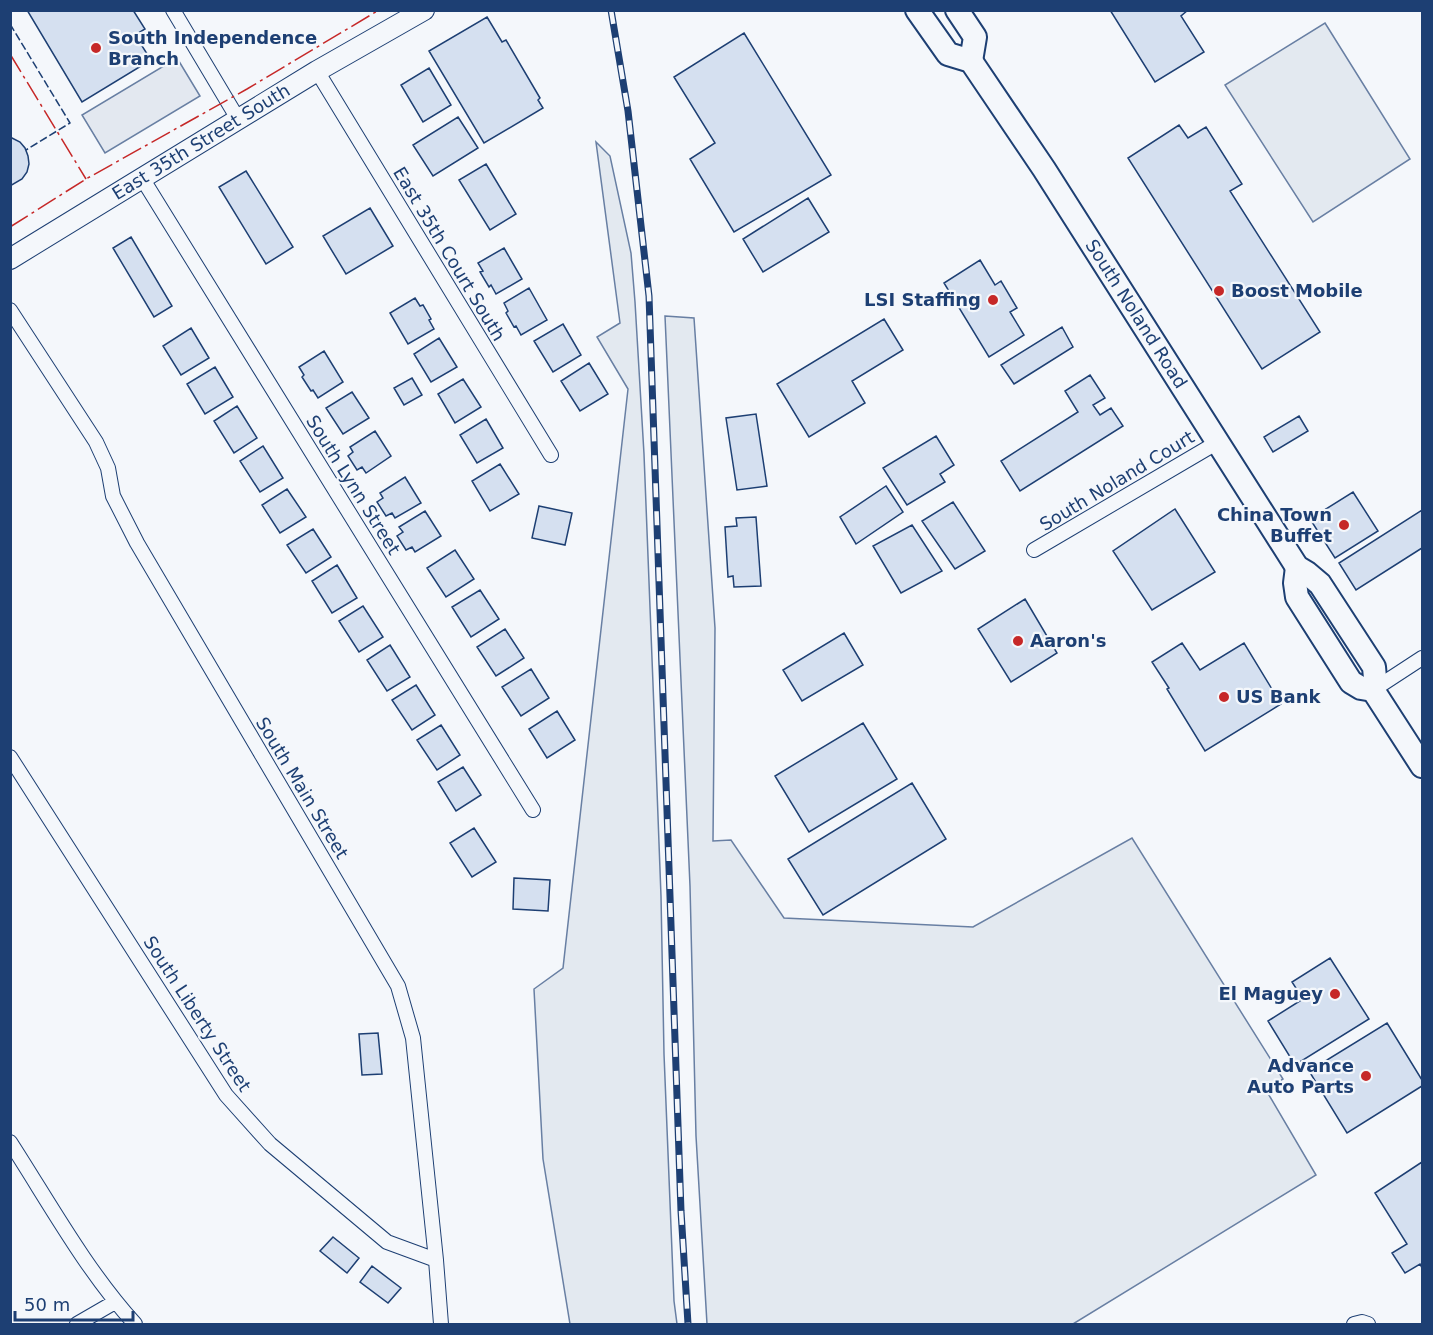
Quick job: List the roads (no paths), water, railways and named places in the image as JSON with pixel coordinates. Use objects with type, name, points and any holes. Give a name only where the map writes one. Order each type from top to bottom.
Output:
[{"type":"main road","name":"East 35th Street South","points":[[10,259],[317,71],[424,10]]},
{"type":"main road","points":[[917,10],[948,54],[971,61],[975,37],[957,10]]},
{"type":"main road","name":"South Noland Road","points":[[971,61],[1044,169],[1297,567],[1320,584],[1374,667],[1376,678],[1373,690],[1422,766]]},
{"type":"street","points":[[173,10],[238,119]]},
{"type":"street","name":"East 35th Court South","points":[[317,71],[551,455]]},
{"type":"street","name":"South Lynn Street","points":[[142,178],[533,810]]},
{"type":"street","name":"South Main Street","points":[[10,310],[96,442],[108,468],[113,496],[137,543],[398,986],[413,1038],[441,1324]]},
{"type":"street","name":"South Noland Court","points":[[1034,550],[1218,442]]},
{"type":"street","points":[[1373,690],[1422,658]]},
{"type":"street","name":"South Liberty Street","points":[[10,757],[226,1095],[270,1144],[387,1242],[436,1260]]},
{"type":"street","points":[[10,1142],[81,1254],[115,1302],[135,1324]]},
{"type":"street","points":[[77,1324],[115,1302]]},
{"type":"railway","points":[[611,10],[628,111],[649,296],[681,1211],[688,1324]]},
{"type":"place","name":"South Independence Branch","points":[[96,48]]},
{"type":"place","name":"Boost Mobile","points":[[1219,291]]},
{"type":"place","name":"LSI Staffing","points":[[993,300]]},
{"type":"place","name":"China Town Buffet","points":[[1344,525]]},
{"type":"place","name":"Aaron's","points":[[1018,641]]},
{"type":"place","name":"US Bank","points":[[1224,697]]},
{"type":"place","name":"El Maguey","points":[[1335,994]]},
{"type":"place","name":"Advance Auto Parts","points":[[1366,1076]]}]
